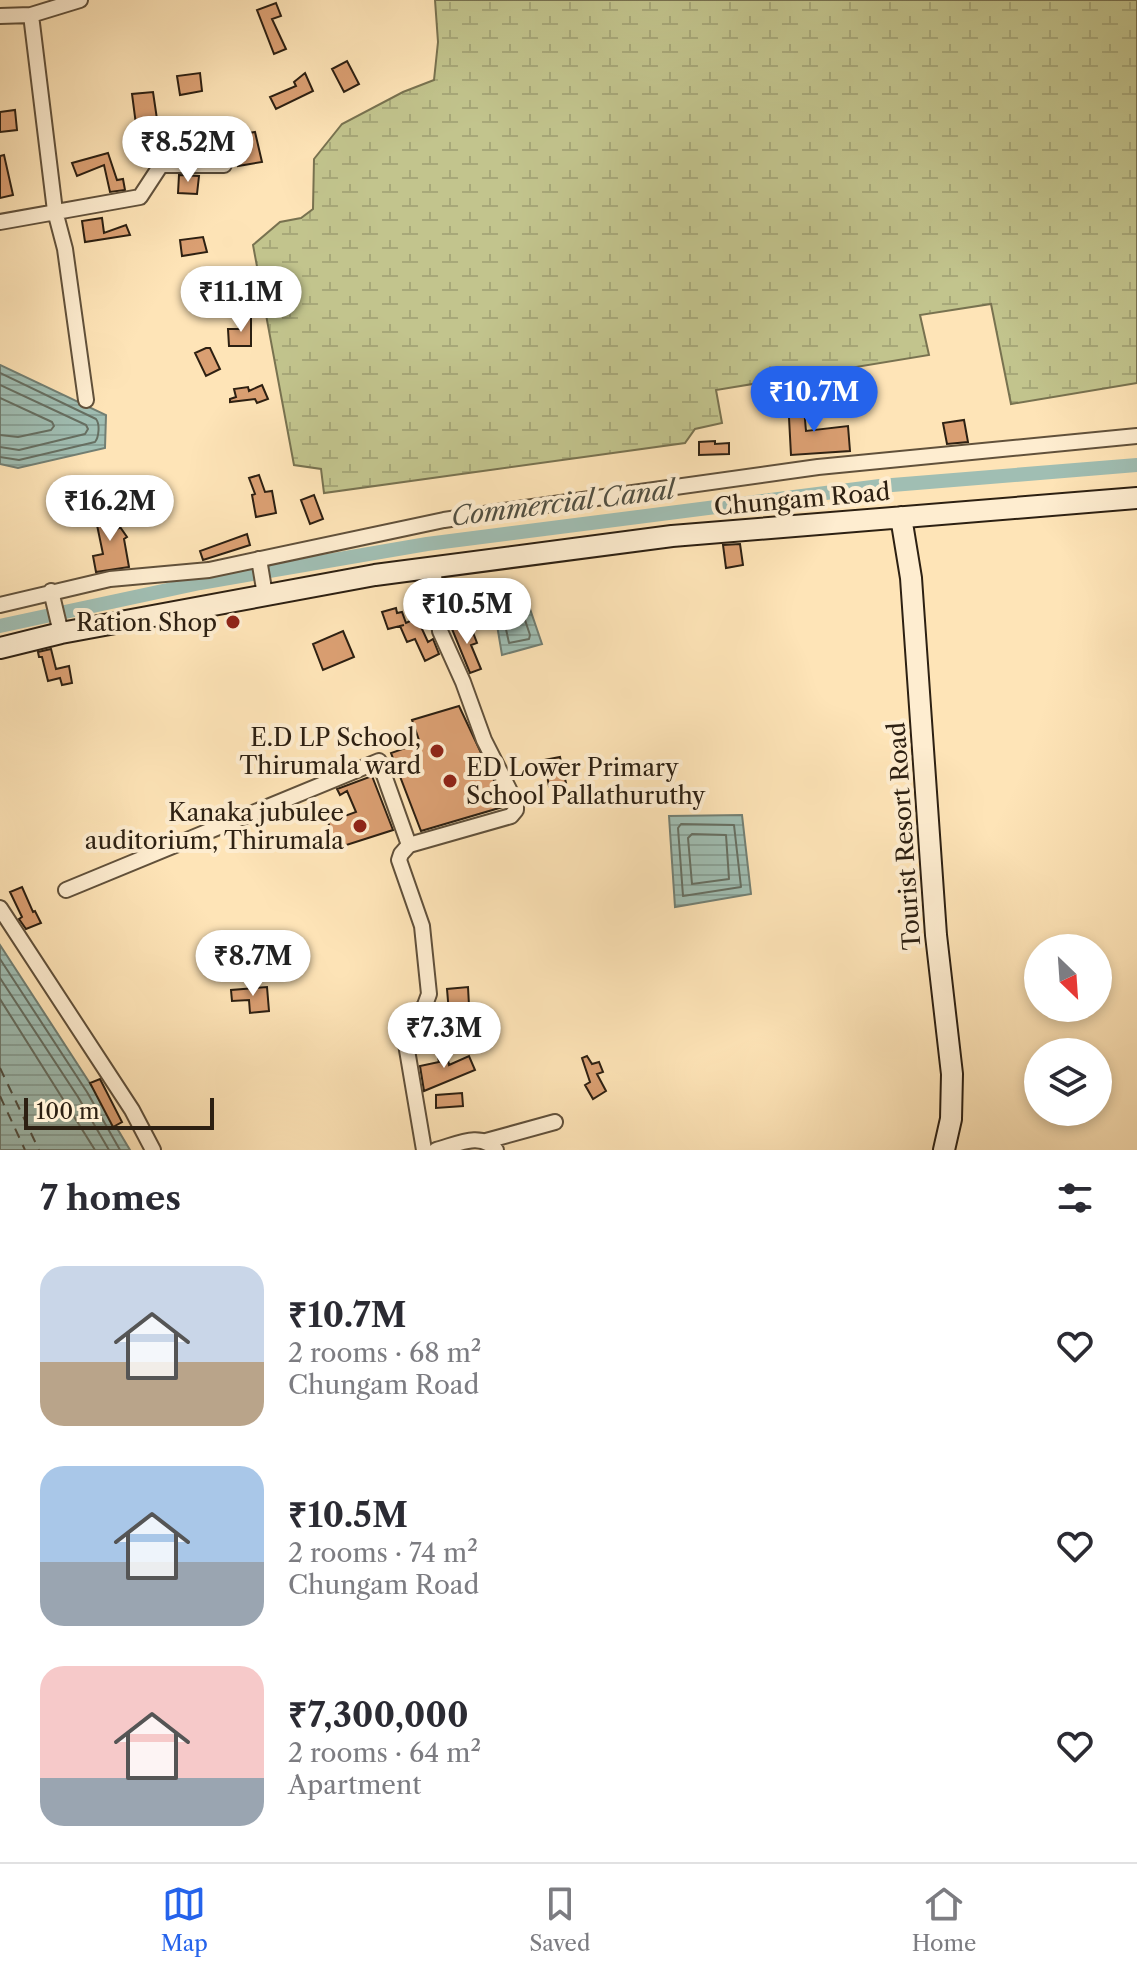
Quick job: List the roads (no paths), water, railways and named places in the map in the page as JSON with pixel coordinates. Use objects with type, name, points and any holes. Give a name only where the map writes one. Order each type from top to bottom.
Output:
[{"type":"main road","name":"Chungam Road","points":[[0,648],[61,633],[433,566],[672,536],[1137,498]]},
{"type":"main road","name":"Tourist Resort Road","points":[[901,517],[911,578],[936,935],[952,1074],[951,1119],[944,1150]]},
{"type":"street","points":[[0,16],[31,15],[80,0]]},
{"type":"street","points":[[31,15],[55,211],[65,249],[86,400]]},
{"type":"street","points":[[0,222],[140,197],[161,165],[224,165]]},
{"type":"street","points":[[0,605],[110,579],[209,570],[444,520],[535,506],[818,467],[1137,436]]},
{"type":"street","points":[[259,559],[265,595]]},
{"type":"street","points":[[424,1150],[406,1044],[409,1029],[429,994],[422,926],[399,860],[409,845],[511,816],[516,810],[513,796],[484,740],[440,631],[433,566]]},
{"type":"street","points":[[51,591],[61,633]]},
{"type":"street","points":[[66,890],[379,761],[409,845]]},
{"type":"street","points":[[0,908],[132,1110],[153,1150]]},
{"type":"street","points":[[436,1150],[475,1140],[491,1145],[555,1122]]},
{"type":"water","points":[[0,365],[106,415],[105,448],[18,468],[0,464]]},
{"type":"water","points":[[494,607],[530,609],[542,644],[502,655]]},
{"type":"water","points":[[742,815],[751,894],[675,907],[669,816]]},
{"type":"water","points":[[0,945],[93,1088],[130,1150],[0,1150]]},
{"type":"waterway","name":"Commercial Canal","points":[[0,626],[200,583],[427,544],[880,486],[1137,465]]},
{"type":"place","name":"Ration Shop","points":[[233,622]]},
{"type":"place","name":"E.D LP School, Thirumala ward","points":[[437,751]]},
{"type":"place","name":"ED Lower Primary School Pallathuruthy","points":[[450,781]]},
{"type":"place","name":"Kanaka jubulee auditorium, Thirumala","points":[[360,826]]}]
